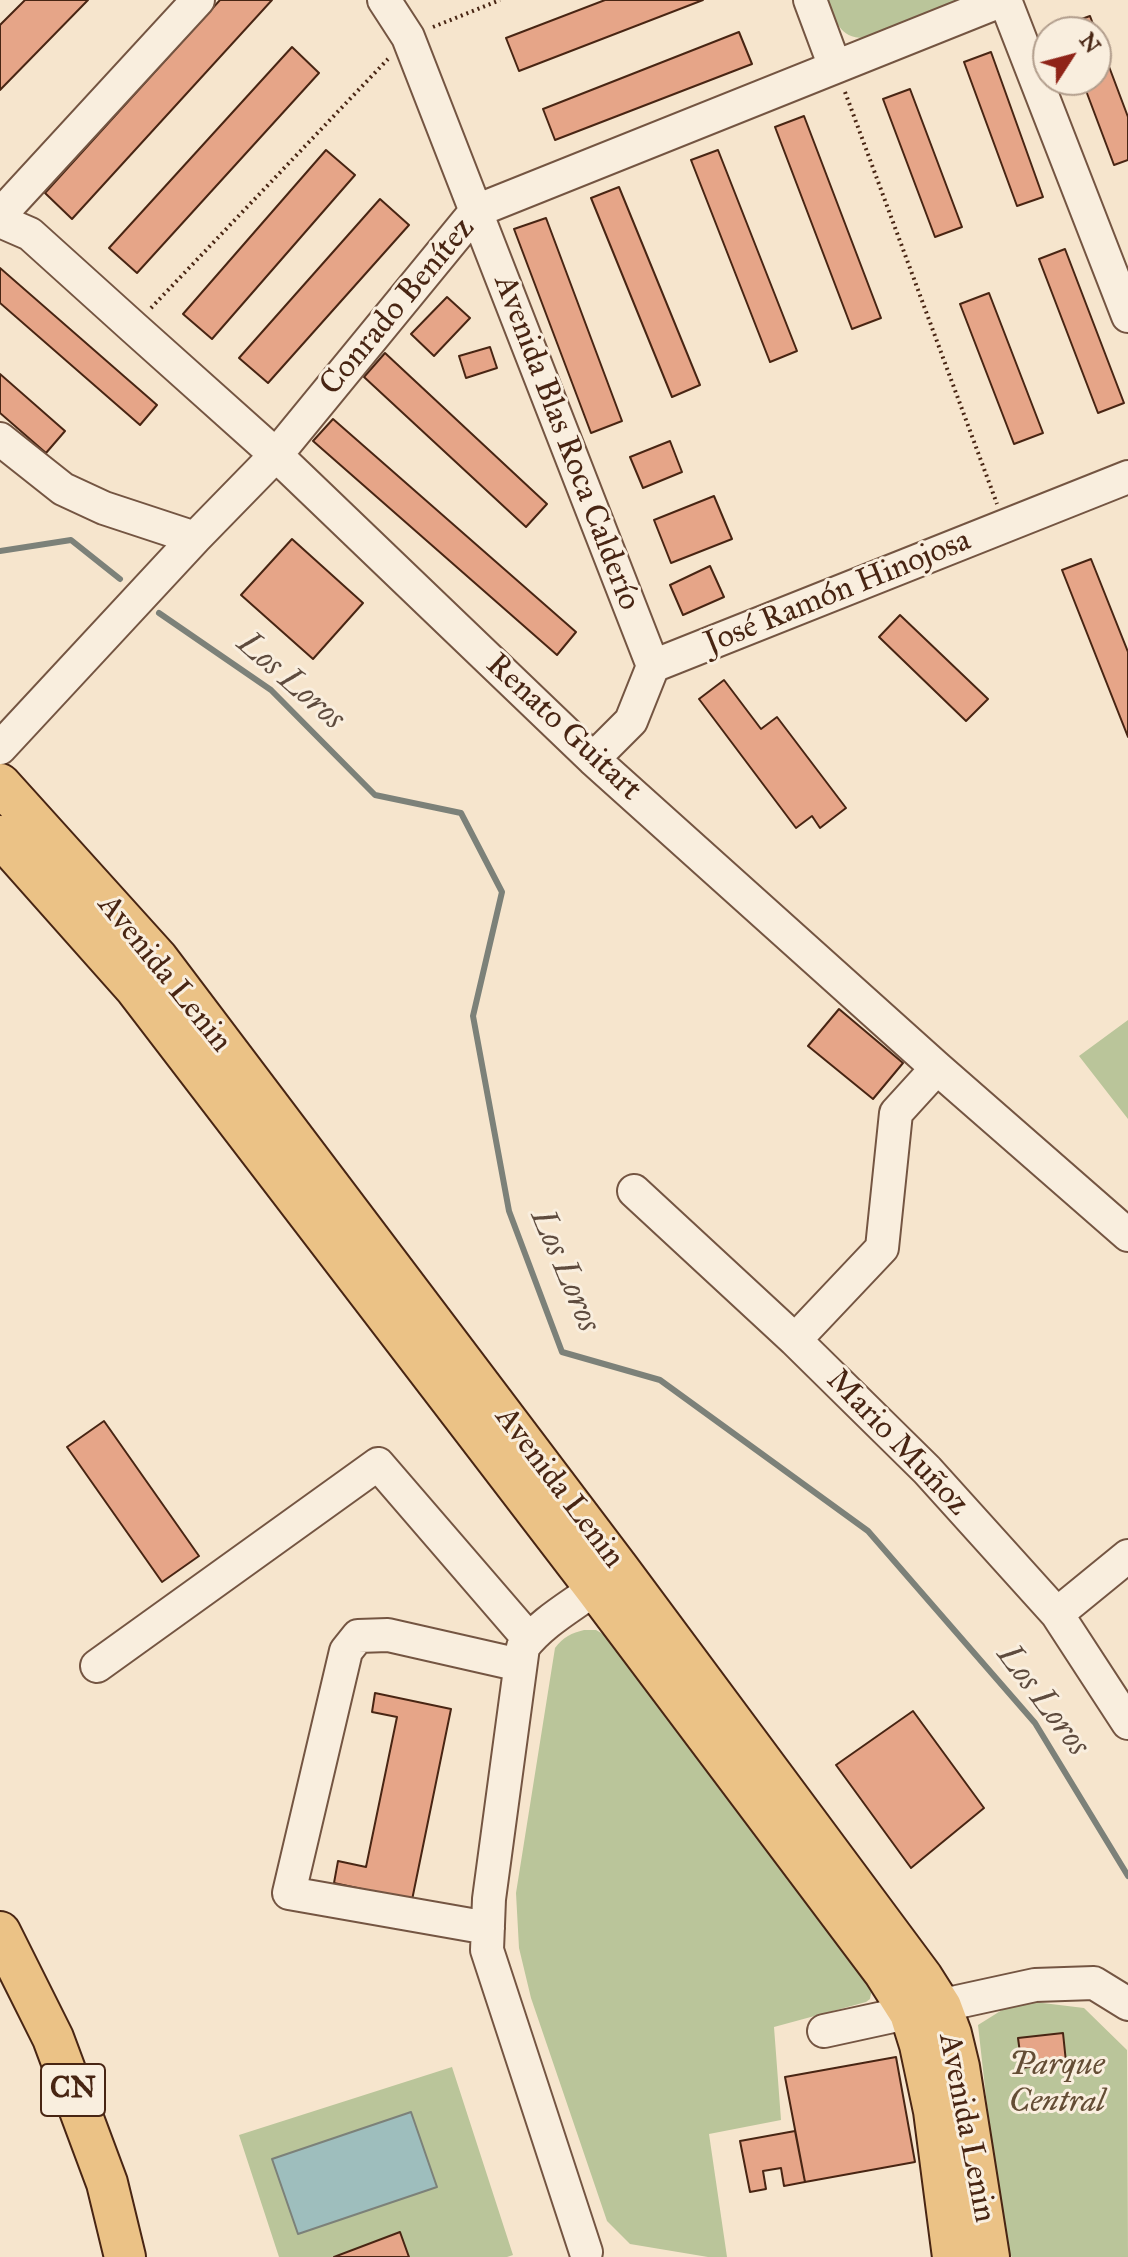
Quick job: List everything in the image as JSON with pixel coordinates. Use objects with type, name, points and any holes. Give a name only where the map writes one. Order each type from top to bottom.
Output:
[{"type":"main road","name":"Avenida Lenin","points":[[0,784],[158,959],[608,1579],[884,1972],[951,2034],[959,2067],[981,2255]]},
{"type":"main road","name":"Avenida Lenin","points":[[0,836],[136,989],[608,1579]]},
{"type":"main road","name":"CN","points":[[0,1932],[53,2038],[107,2183],[125,2257]]},
{"type":"street","points":[[0,218],[198,0]]},
{"type":"street","name":"Avenida Blas Roca Calderío","points":[[384,0],[408,37],[653,666]]},
{"type":"street","points":[[810,0],[835,67]]},
{"type":"street","points":[[1004,0],[1119,263],[1128,316]]},
{"type":"street","name":"Conrado Benítez","points":[[0,748],[276,455],[476,211],[1004,0]]},
{"type":"street","name":"Renato Guitart","points":[[0,218],[30,234],[276,455],[593,759],[1128,1235]]},
{"type":"street","points":[[0,439],[63,489],[116,512],[195,538]]},
{"type":"street","name":"José Ramón Hinojosa","points":[[653,666],[1128,477]]},
{"type":"street","points":[[593,759],[631,721],[653,666]]},
{"type":"street","points":[[795,1340],[882,1248],[896,1113],[937,1068]]},
{"type":"street","name":"Mario Muñoz","points":[[634,1191],[795,1340],[927,1470],[1057,1614],[1128,1723]]},
{"type":"street","points":[[97,1666],[378,1464],[525,1652]]},
{"type":"street","points":[[1057,1614],[1128,1556]]},
{"type":"street","points":[[587,2255],[487,1950],[489,1899],[525,1652],[536,1629],[608,1579]]},
{"type":"street","points":[[488,1928],[289,1893],[346,1651],[358,1636],[388,1635],[525,1652]]},
{"type":"street","points":[[824,2031],[1035,1985],[1094,1983],[1128,2004]]},
{"type":"path","points":[[133,327],[408,37],[500,0]]},
{"type":"path","points":[[835,67],[1006,526]]},
{"type":"green space","points":[[828,0],[969,0],[864,38],[843,31]]},
{"type":"green space","points":[[1128,1020],[1128,1119],[1079,1056]]},
{"type":"green space","points":[[584,1630],[596,1630],[608,1637],[872,1989],[866,2002],[774,2027],[781,2120],[709,2134],[727,2257],[708,2257],[630,2244],[607,2221],[531,1998],[519,1948],[516,1893],[555,1648],[568,1636]]},
{"type":"green space","name":"Parque Central","points":[[1018,2000],[1084,2008],[1127,2050],[1128,2257],[1012,2257],[1003,2249],[978,2025]]},
{"type":"green space","points":[[452,2067],[513,2255],[279,2257],[239,2135]]},
{"type":"water","points":[[411,2112],[437,2187],[298,2234],[272,2159]]},
{"type":"building","points":[[25,0],[88,0],[0,90],[0,25]]},
{"type":"building","points":[[220,0],[272,0],[72,219],[45,193]]},
{"type":"building","points":[[605,0],[703,0],[519,71],[506,38]]},
{"type":"building","points":[[739,32],[752,64],[555,140],[543,109]]},
{"type":"building","points":[[292,47],[319,73],[137,273],[109,248]]},
{"type":"building","points":[[991,52],[1043,197],[1017,206],[964,62]]},
{"type":"building","points":[[1112,74],[1128,117],[1128,160],[1114,165],[1088,96],[1112,96]]},
{"type":"building","points":[[910,89],[962,227],[935,237],[883,99]]},
{"type":"building","points":[[804,116],[881,318],[852,329],[775,127]]},
{"type":"building","points":[[326,150],[355,175],[212,339],[183,314]]},
{"type":"building","points":[[718,150],[797,351],[770,362],[691,160]]},
{"type":"building","points":[[619,187],[700,385],[672,397],[591,198]]},
{"type":"building","points":[[380,199],[409,225],[268,383],[239,358]]},
{"type":"building","points":[[546,218],[622,421],[591,433],[514,229]]},
{"type":"building","points":[[1065,249],[1124,403],[1098,413],[1039,259]]},
{"type":"building","points":[[0,268],[157,405],[140,425],[0,303]]},
{"type":"building","points":[[989,293],[1043,433],[1014,444],[960,304]]},
{"type":"building","points":[[447,297],[470,318],[434,356],[411,334]]},
{"type":"building","points":[[490,347],[497,368],[466,378],[459,356]]},
{"type":"building","points":[[385,353],[547,504],[526,527],[364,377]]},
{"type":"building","points":[[0,374],[65,431],[46,453],[0,413]]},
{"type":"building","points":[[333,419],[576,632],[557,655],[313,441]]},
{"type":"building","points":[[670,441],[682,472],[643,488],[630,457]]},
{"type":"building","points":[[714,496],[732,539],[671,563],[654,520]]},
{"type":"building","points":[[292,539],[363,603],[313,659],[241,595]]},
{"type":"building","points":[[1091,559],[1128,652],[1128,737],[1062,570]]},
{"type":"building","points":[[710,566],[724,597],[683,615],[670,585]]},
{"type":"building","points":[[900,615],[988,699],[966,721],[879,637]]},
{"type":"building","points":[[724,680],[761,729],[777,717],[846,808],[820,828],[812,816],[796,828],[699,699]]},
{"type":"building","points":[[839,1009],[903,1063],[873,1099],[808,1046]]},
{"type":"building","points":[[104,1421],[199,1556],[162,1582],[67,1447]]},
{"type":"building","points":[[375,1693],[451,1709],[412,1900],[334,1883],[338,1861],[366,1867],[397,1717],[372,1712]]},
{"type":"building","points":[[913,1711],[984,1808],[911,1868],[836,1765]]},
{"type":"building","points":[[1063,2033],[1066,2062],[1022,2068],[1018,2038]]},
{"type":"building","points":[[896,2057],[915,2162],[805,2182],[785,2077]]},
{"type":"building","points":[[795,2131],[805,2182],[784,2186],[781,2168],[763,2171],[766,2189],[750,2192],[740,2141]]},
{"type":"building","points":[[400,2232],[409,2257],[334,2257]]},
{"type":"waterway","points":[[0,551],[71,540],[120,579]]},
{"type":"waterway","name":"Los Loros","points":[[159,613],[271,690],[375,795],[461,813],[502,892],[473,1016],[509,1211],[562,1352],[660,1380],[868,1531],[1035,1723],[1128,1876]]}]
